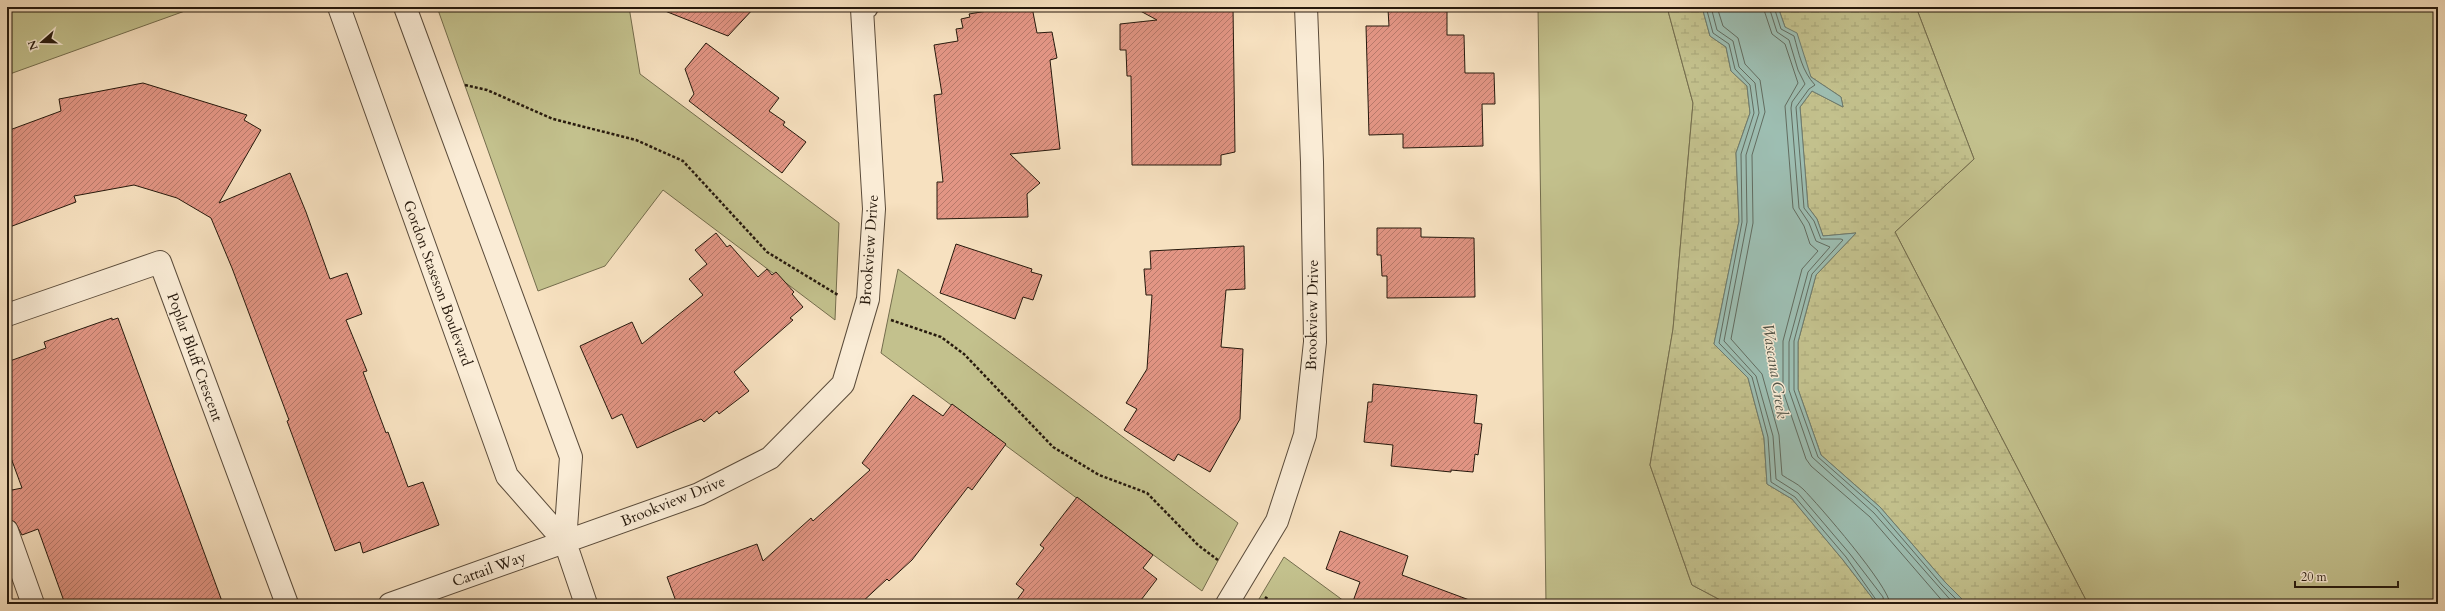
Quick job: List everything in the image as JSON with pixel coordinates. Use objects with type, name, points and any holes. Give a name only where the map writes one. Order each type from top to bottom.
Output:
[{"type":"street","name":"Gordon Staseson Boulevard","points":[[339,7],[507,476],[565,542],[586,604]]},
{"type":"street","name":"Gordon Staseson Boulevard","points":[[405,7],[571,457],[565,542]]},
{"type":"street","name":"Brookview Drive","points":[[565,542],[699,494],[770,458],[843,384],[868,299],[874,209],[862,9],[867,7]]},
{"type":"street","name":"Brookview Drive","points":[[1227,604],[1277,521],[1304,435],[1315,342],[1312,162],[1306,7]]},
{"type":"street","name":"Poplar Bluff Crescent","points":[[7,315],[160,262],[287,604]]},
{"type":"street","points":[[7,531],[33,604]]},
{"type":"street","name":"Cattail Way","points":[[390,604],[565,542]]},
{"type":"green space","points":[[7,7],[196,7],[7,75]]},
{"type":"green space","points":[[437,7],[629,7],[640,74],[839,223],[835,320],[663,190],[605,266],[538,291]]},
{"type":"green space","points":[[1538,7],[1667,7],[1693,103],[1673,329],[1650,465],[1692,585],[1728,604],[1546,604]]},
{"type":"green space","points":[[1667,7],[1702,7],[1710,36],[1726,47],[1731,71],[1747,86],[1750,113],[1736,153],[1739,221],[1714,344],[1748,378],[1764,438],[1767,484],[1792,499],[1843,560],[1877,604],[1728,604],[1692,585],[1650,465],[1673,329],[1693,103]]},
{"type":"green space","points":[[1778,7],[1916,7],[1974,159],[1895,232],[2088,604],[1967,604],[1945,582],[1880,507],[1821,455],[1798,389],[1798,342],[1816,275],[1856,233],[1823,236],[1817,219],[1808,207],[1800,107],[1812,91],[1843,107],[1841,97],[1811,77],[1785,27]]},
{"type":"green space","points":[[1916,7],[2438,7],[2438,604],[2088,604],[1895,232],[1974,159]]},
{"type":"green space","points":[[898,269],[1238,523],[1202,591],[881,353]]},
{"type":"green space","points":[[1284,557],[1348,604],[1256,604]]},
{"type":"water","name":"Wascana Creek","points":[[1702,7],[1778,7],[1785,27],[1797,33],[1811,77],[1841,97],[1843,107],[1812,91],[1800,107],[1808,207],[1817,219],[1823,236],[1856,233],[1816,275],[1798,342],[1798,389],[1821,455],[1880,507],[1945,582],[1967,604],[1877,604],[1843,560],[1792,499],[1767,484],[1764,438],[1748,378],[1714,344],[1739,221],[1736,153],[1750,113],[1747,86],[1731,71],[1726,47],[1710,36]]},
{"type":"building","points":[[660,7],[755,7],[728,36],[660,9]]},
{"type":"building","points":[[992,7],[1032,7],[1037,33],[1052,32],[1057,58],[1050,60],[1060,149],[1010,154],[1040,183],[1027,194],[1028,217],[937,219],[937,182],[943,182],[934,95],[942,94],[934,45],[958,41],[956,29],[963,28],[961,19],[970,17],[969,14],[993,10]]},
{"type":"building","points":[[1133,7],[1233,7],[1235,152],[1221,155],[1221,165],[1132,165],[1131,76],[1127,76],[1126,50],[1120,50],[1120,24],[1157,20]]},
{"type":"building","points":[[1388,9],[1447,9],[1447,35],[1464,35],[1465,73],[1494,73],[1495,104],[1482,104],[1483,146],[1403,148],[1403,134],[1369,135],[1366,26],[1389,26]]},
{"type":"building","points":[[706,43],[779,98],[769,111],[785,122],[783,125],[806,142],[782,173],[689,101],[694,94],[685,69]]},
{"type":"building","points":[[143,83],[247,115],[244,120],[261,130],[219,203],[290,173],[306,212],[330,279],[347,273],[362,314],[346,320],[367,371],[363,372],[386,433],[388,432],[408,487],[423,482],[439,525],[363,553],[360,542],[335,551],[287,421],[289,420],[232,268],[211,218],[177,198],[134,185],[74,196],[76,202],[7,228],[7,131],[61,111],[59,99]]},
{"type":"building","points":[[1377,228],[1421,228],[1421,237],[1474,238],[1475,297],[1387,298],[1387,276],[1382,276],[1381,255],[1377,255]]},
{"type":"building","points":[[716,233],[727,247],[730,245],[758,277],[767,269],[772,275],[776,272],[794,292],[792,294],[803,307],[790,318],[793,320],[734,372],[749,391],[719,414],[717,411],[704,422],[701,419],[637,448],[622,414],[612,419],[580,346],[632,322],[642,344],[703,295],[689,279],[707,264],[695,250]]},
{"type":"building","points":[[956,244],[1032,269],[1031,272],[1042,275],[1033,300],[1023,297],[1015,319],[940,293]]},
{"type":"building","points":[[1244,246],[1245,289],[1226,290],[1221,347],[1243,349],[1240,419],[1210,472],[1178,454],[1174,461],[1124,430],[1137,409],[1126,403],[1147,369],[1152,295],[1146,295],[1144,269],[1151,269],[1150,251]]},
{"type":"building","points":[[112,318],[112,320],[118,318],[223,604],[65,604],[38,529],[22,535],[15,522],[7,519],[7,491],[22,488],[7,447],[7,362],[46,348],[44,342]]},
{"type":"building","points":[[1373,384],[1477,395],[1474,423],[1482,424],[1478,455],[1475,454],[1473,472],[1451,470],[1451,472],[1391,466],[1393,445],[1364,442],[1368,402],[1372,402]]},
{"type":"building","points":[[913,395],[943,416],[952,404],[1006,444],[972,490],[968,487],[912,560],[889,581],[887,579],[860,604],[677,604],[667,577],[757,544],[763,561],[811,518],[813,521],[870,470],[862,463]]},
{"type":"building","points":[[1077,497],[1153,555],[1143,568],[1157,579],[1138,604],[1014,604],[1024,590],[1016,584],[1044,548],[1040,545]]},
{"type":"building","points":[[1340,531],[1408,556],[1402,575],[1472,601],[1471,604],[1352,604],[1360,582],[1326,569]]}]
